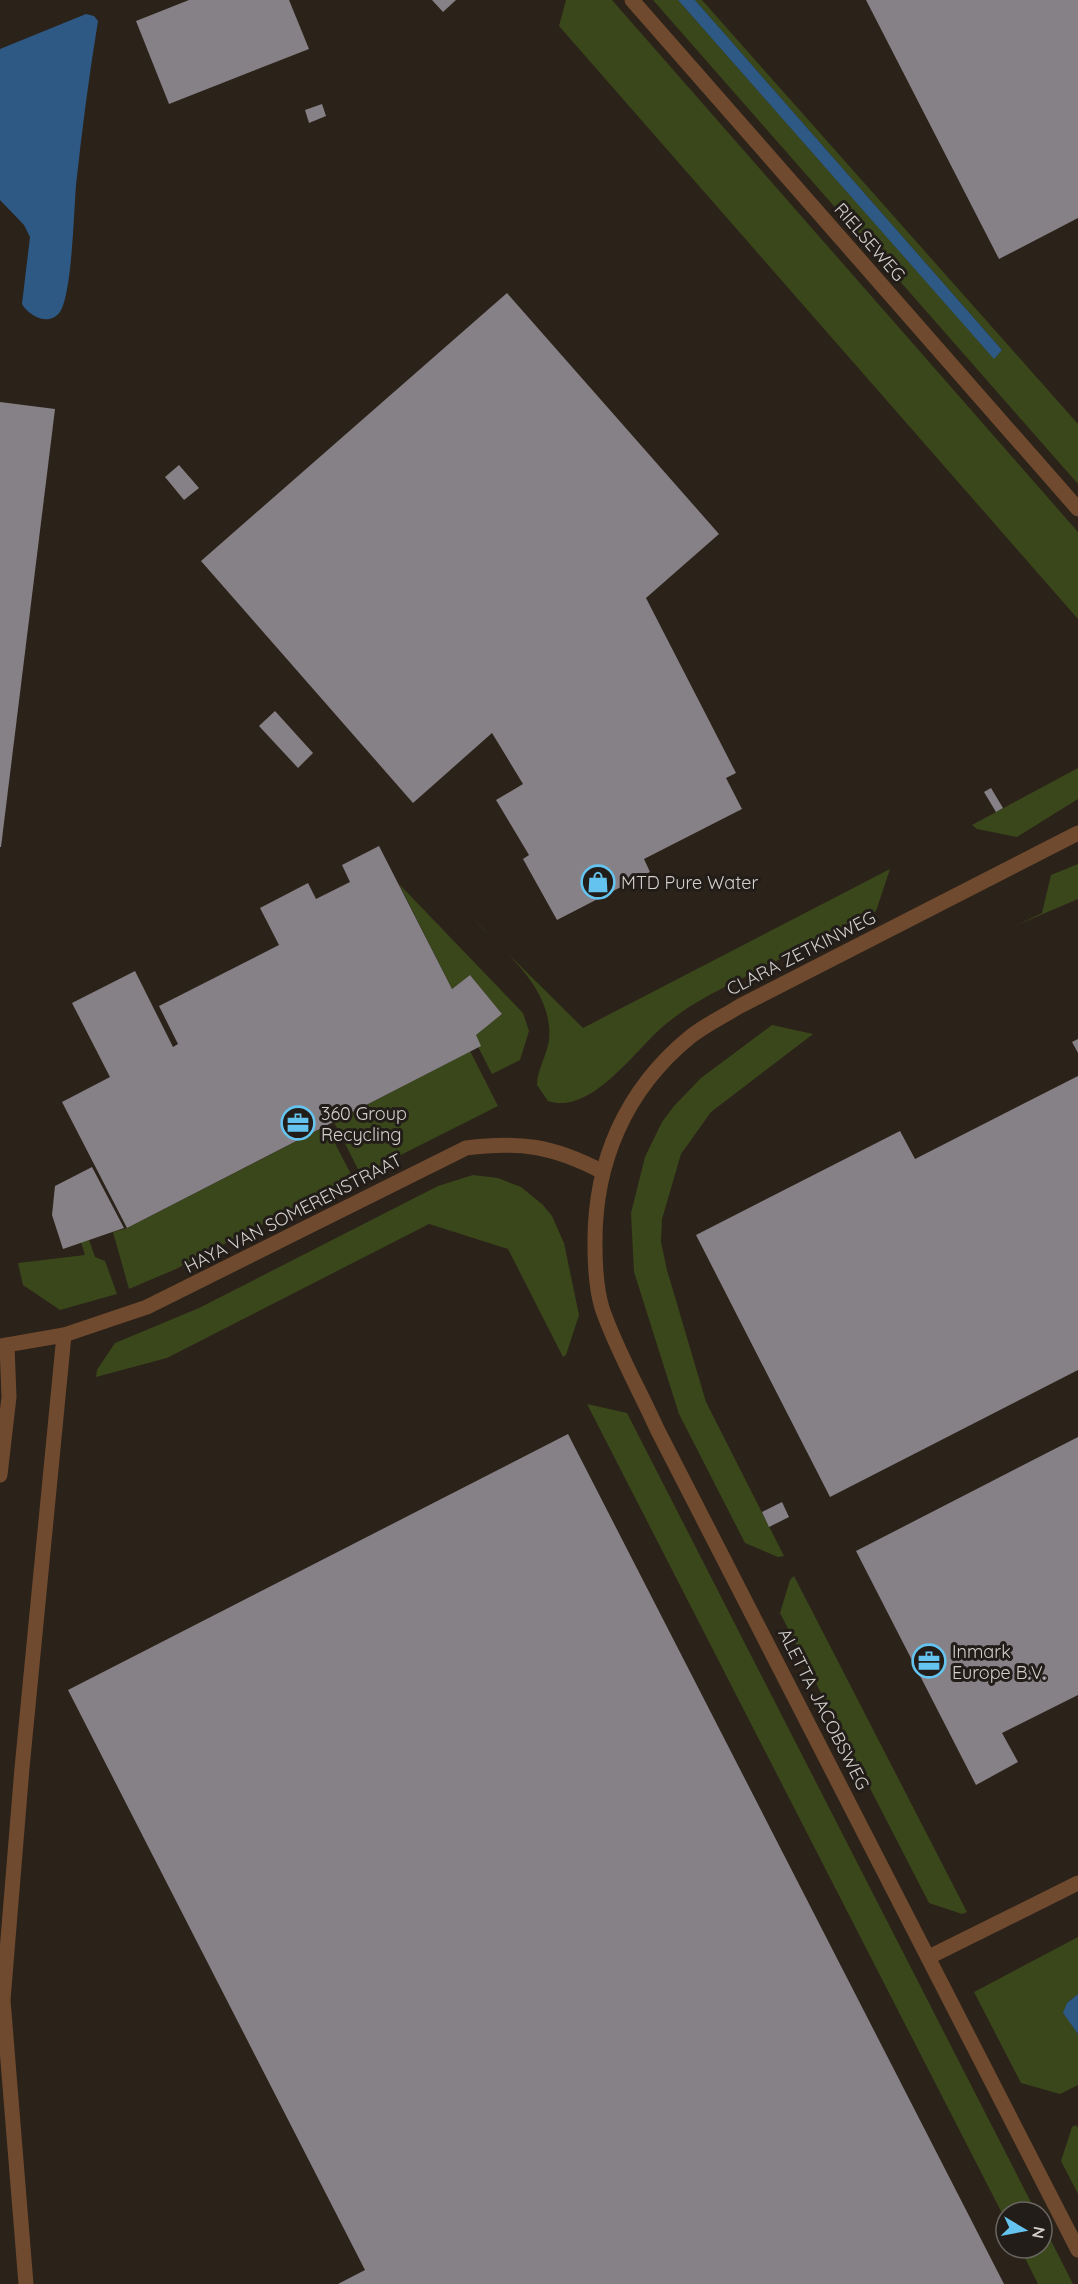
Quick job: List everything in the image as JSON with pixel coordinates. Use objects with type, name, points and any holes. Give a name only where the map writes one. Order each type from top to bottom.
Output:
[{"type":"street","name":"RIELSEWEG","points":[[632,0],[1078,509]]},
{"type":"street","name":"CLARA ZETKINWEG","points":[[602,1171],[622,1120],[644,1084],[690,1037],[740,1006],[1078,833]]},
{"type":"street","name":"HAYA VAN SOMERENSTRAAT","points":[[4,1346],[64,1335],[147,1307],[466,1148],[502,1143],[542,1147],[575,1158],[602,1171]]},
{"type":"street","name":"ALETTA JACOBSWEG","points":[[602,1171],[595,1215],[595,1272],[602,1308],[657,1429],[1078,2250]]},
{"type":"street","points":[[26,2284],[3,2000],[20,1790],[64,1335]]},
{"type":"street","points":[[0,1475],[9,1396],[4,1346]]},
{"type":"street","points":[[929,1957],[1078,1883]]},
{"type":"shaded area","points":[[0,0],[1078,0],[1078,2284],[0,2284]]},
{"type":"green space","points":[[566,0],[612,0],[1078,532],[1078,619],[559,26]]},
{"type":"green space","points":[[653,0],[678,0],[994,358],[1002,350],[695,0],[702,0],[1078,424],[1078,484]]},
{"type":"green space","points":[[1078,768],[1078,799],[1017,837],[977,829],[972,825]]},
{"type":"green space","points":[[1078,864],[1078,899],[1015,926],[1042,913],[1051,875]]},
{"type":"green space","points":[[890,869],[876,911],[697,1002],[666,1024],[613,1077],[581,1099],[565,1103],[548,1101],[537,1085],[549,1040],[548,1021],[535,987],[511,957],[471,917],[583,1028]]},
{"type":"green space","points":[[399,884],[523,1013],[529,1031],[520,1060],[492,1074],[473,1037],[502,1014],[470,975],[452,989]]},
{"type":"green space","points":[[838,1015],[711,1112],[681,1154],[662,1219],[661,1242],[667,1270],[706,1402],[784,1556],[778,1557],[745,1543],[679,1414],[634,1272],[631,1213],[645,1157],[662,1122],[701,1078],[772,1025],[813,1034]]},
{"type":"green space","points":[[466,1043],[498,1106],[361,1175],[334,1122],[457,1058]]},
{"type":"green space","points":[[326,1126],[353,1178],[176,1269],[129,1289],[113,1232],[127,1228]]},
{"type":"green space","points":[[473,1175],[498,1178],[521,1187],[543,1205],[552,1216],[564,1243],[579,1315],[566,1355],[563,1357],[508,1249],[429,1224],[167,1358],[96,1377],[97,1370],[115,1343],[199,1308],[438,1186]]},
{"type":"green space","points":[[89,1240],[95,1257],[105,1261],[117,1294],[60,1310],[23,1285],[18,1263],[85,1255],[81,1242]]},
{"type":"green space","points":[[587,1404],[627,1413],[1030,2200],[995,2200]]},
{"type":"green space","points":[[794,1576],[967,1912],[962,1914],[929,1903],[780,1613],[790,1580]]},
{"type":"green space","points":[[1078,1937],[1078,1994],[1067,2003],[1064,2013],[1078,2034],[1078,2085],[1060,2094],[1021,2083],[974,1992]]},
{"type":"green space","points":[[1076,2125],[1078,2128],[1078,2194],[1061,2161],[1072,2127]]},
{"type":"green space","points":[[1054,2247],[1073,2284],[1038,2284],[1026,2260],[1054,2260]]},
{"type":"water","points":[[678,0],[695,0],[1002,350],[994,359]]},
{"type":"water","points":[[86,14],[94,16],[98,21],[78,164],[70,270],[60,312],[50,319],[45,319],[34,316],[22,304],[30,237],[24,225],[0,200],[0,49]]},
{"type":"water","points":[[1078,1994],[1078,2034],[1063,2013],[1067,2003]]},
{"type":"building","points":[[189,0],[289,0],[309,49],[169,104],[136,21]]},
{"type":"building","points":[[432,0],[456,0],[443,12]]},
{"type":"building","points":[[866,0],[1078,0],[1078,218],[999,259]]},
{"type":"building","points":[[322,104],[326,116],[309,123],[305,110]]},
{"type":"building","points":[[507,293],[719,534],[646,598],[736,773],[726,778],[742,809],[644,859],[650,872],[557,920],[523,859],[529,855],[496,800],[523,784],[492,733],[413,803],[201,561]]},
{"type":"building","points":[[0,402],[55,409],[1,847],[0,847]]},
{"type":"building","points":[[179,465],[199,488],[184,500],[165,477]]},
{"type":"building","points":[[275,711],[313,753],[298,768],[259,726]]},
{"type":"building","points":[[991,788],[1003,808],[996,812],[984,792]]},
{"type":"building","points":[[379,846],[452,989],[470,975],[502,1014],[476,1035],[481,1046],[127,1228],[62,1102],[110,1077],[72,1003],[135,971],[173,1047],[178,1044],[159,1006],[279,945],[260,908],[308,883],[316,899],[350,882],[342,865]]},
{"type":"building","points":[[1078,1039],[1078,1053],[1072,1042]]},
{"type":"building","points":[[1078,1076],[1078,1370],[830,1497],[696,1235],[900,1131],[915,1159]]},
{"type":"building","points":[[92,1167],[124,1228],[63,1249],[52,1215],[55,1186]]},
{"type":"building","points":[[568,1434],[1004,2284],[338,2284],[365,2270],[68,1690]]},
{"type":"building","points":[[1078,1437],[1078,1695],[1002,1733],[1018,1762],[976,1785],[856,1551]]},
{"type":"building","points":[[782,1502],[789,1517],[769,1527],[762,1512]]},
{"type":"place","name":"MTD Pure Water","points":[[598,882]]},
{"type":"place","name":"360 Group Recycling","points":[[298,1123]]},
{"type":"place","name":"Inmark Europe B.V.","points":[[929,1661]]}]
